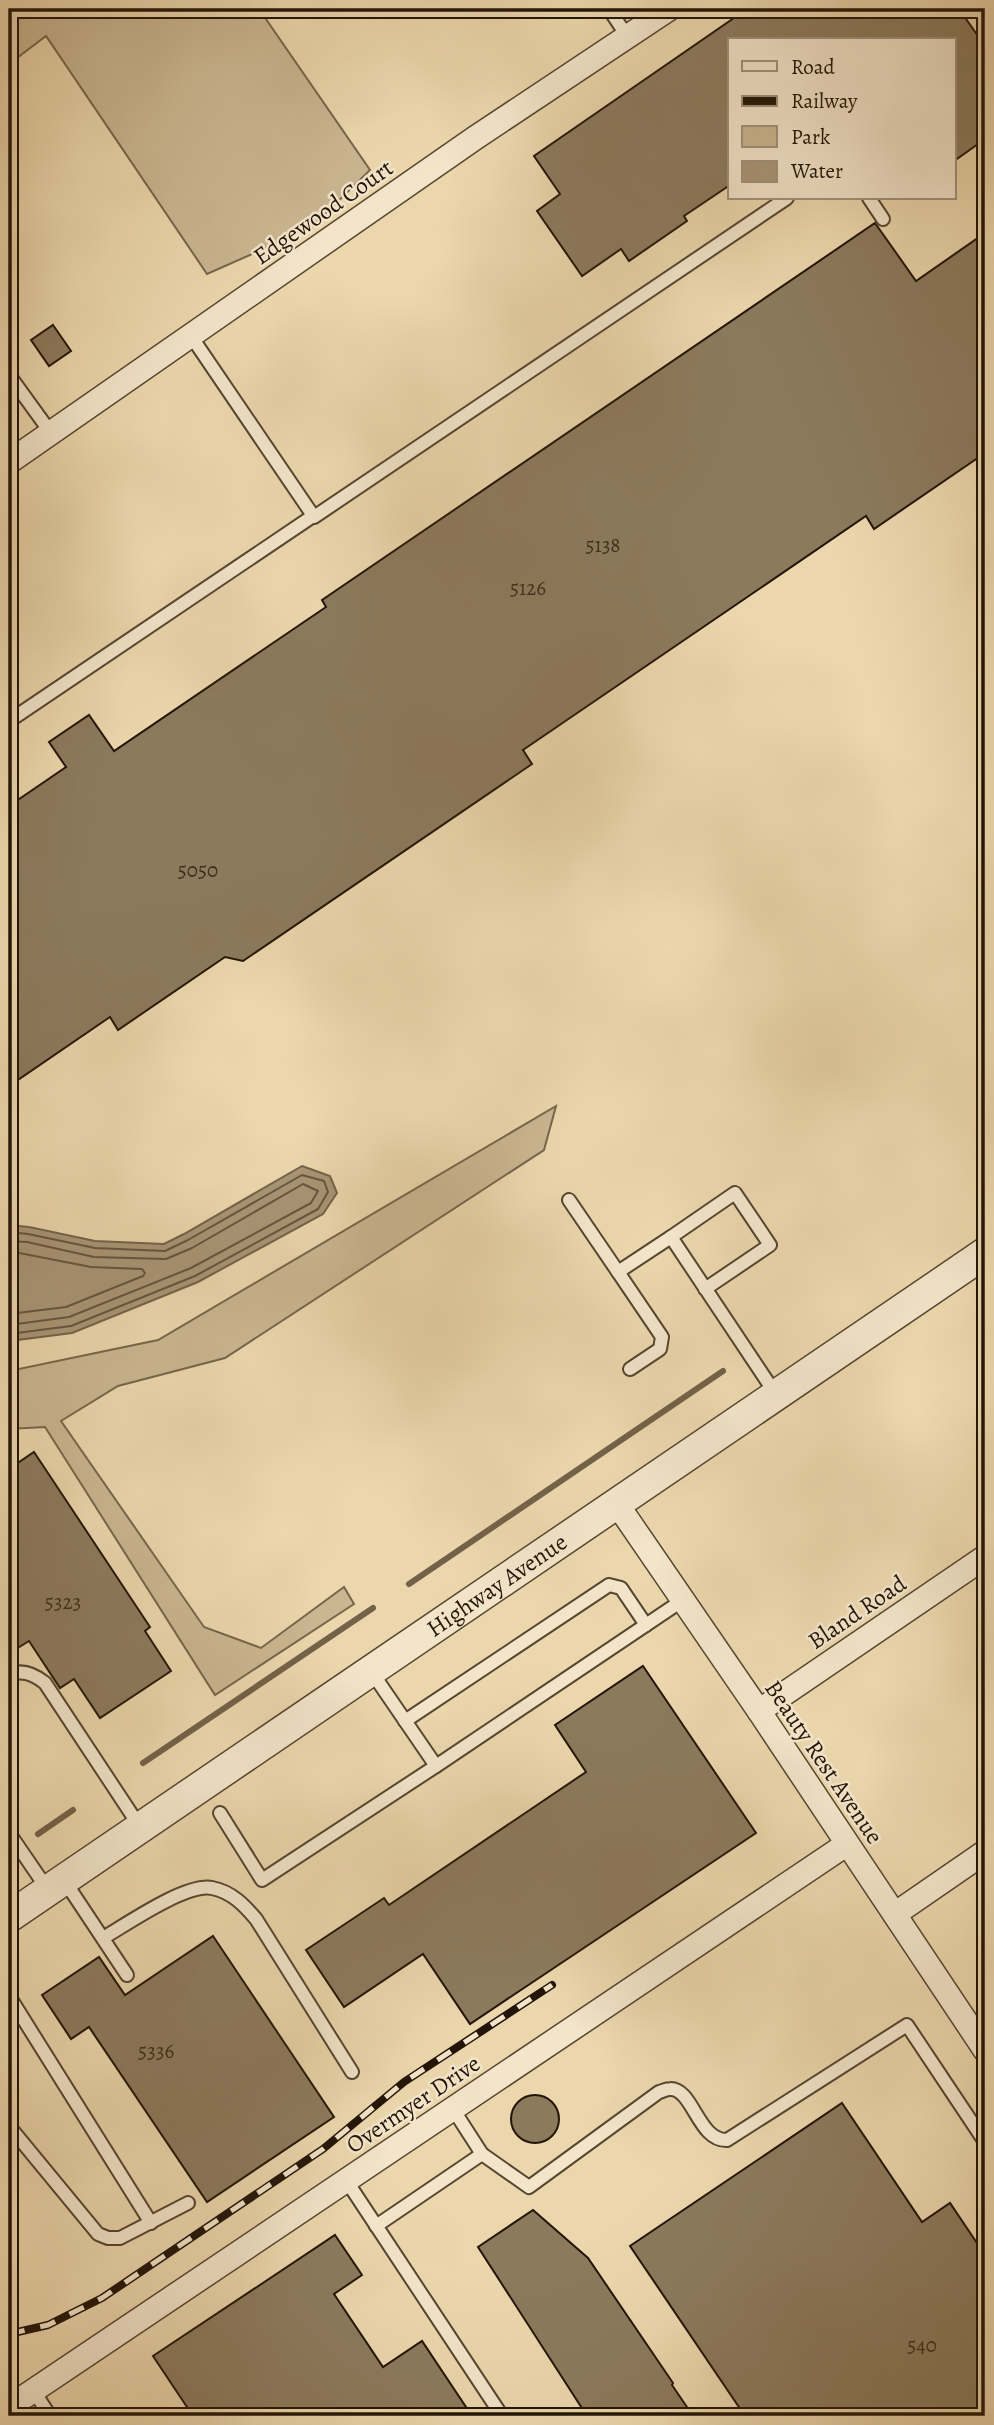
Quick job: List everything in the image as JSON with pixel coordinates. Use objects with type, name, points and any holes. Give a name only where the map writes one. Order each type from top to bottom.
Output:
[{"type":"street","name":"Edgewood Court","points":[[9,462],[475,138],[669,9]]},
{"type":"street","name":"Highway Avenue","points":[[9,1917],[985,1253]]},
{"type":"street","name":"Beauty Rest Avenue","points":[[617,1504],[985,2050]]},
{"type":"street","name":"Bland Road","points":[[759,1711],[985,1557]]},
{"type":"street","name":"Overmyer Drive","points":[[9,2407],[847,1844]]},
{"type":"street","points":[[895,1914],[985,1852]]},
{"type":"lane","points":[[609,9],[627,36]]},
{"type":"lane","points":[[9,721],[784,200]]},
{"type":"lane","points":[[870,200],[883,219]]},
{"type":"lane","points":[[191,335],[313,516]]},
{"type":"lane","points":[[9,375],[51,433]]},
{"type":"lane","points":[[618,1272],[735,1193],[770,1245],[705,1289]]},
{"type":"lane","points":[[569,1200],[662,1337],[660,1349],[630,1369]]},
{"type":"lane","points":[[671,1237],[777,1396]]},
{"type":"lane","points":[[405,1721],[609,1585],[621,1588],[646,1625]]},
{"type":"lane","points":[[220,1814],[262,1880],[683,1600]]},
{"type":"lane","points":[[371,1671],[436,1766]]},
{"type":"lane","points":[[9,1675],[16,1672],[34,1674],[45,1683],[140,1828]]},
{"type":"lane","points":[[9,1833],[103,1938],[127,1975]]},
{"type":"lane","points":[[103,1938],[183,1893],[210,1887],[242,1902],[256,1919],[352,2072]]},
{"type":"lane","points":[[9,1996],[41,2043],[151,2223]]},
{"type":"lane","points":[[453,2109],[482,2154],[529,2187],[659,2092],[672,2088],[681,2092],[709,2133],[719,2141],[727,2140],[907,2025],[985,2142]]},
{"type":"lane","points":[[9,2126],[98,2234],[108,2238],[120,2238],[188,2203]]},
{"type":"lane","points":[[376,2226],[482,2154]]},
{"type":"lane","points":[[346,2180],[502,2416]]},
{"type":"lane","points":[[33,2390],[50,2416]]},
{"type":"green space","points":[[9,9],[259,9],[370,170],[311,228],[207,274],[46,36],[9,64]]},
{"type":"green space","points":[[556,1106],[544,1150],[225,1358],[118,1386],[61,1421],[204,1627],[261,1648],[344,1587],[354,1604],[215,1695],[45,1427],[9,1429],[9,1371],[158,1340]]},
{"type":"water","points":[[302,1166],[330,1176],[337,1193],[323,1214],[198,1282],[72,1333],[9,1341],[9,1225],[95,1241],[164,1244]]},
{"type":"building","points":[[747,9],[959,9],[985,46],[985,139],[956,160],[956,38],[728,38],[728,186],[684,216],[687,221],[629,261],[621,249],[582,276],[537,211],[560,194],[534,156]]},
{"type":"building","points":[[875,223],[916,281],[985,233],[985,453],[874,529],[866,516],[523,750],[532,764],[243,961],[225,957],[118,1030],[110,1017],[9,1086],[9,806],[66,767],[49,742],[89,715],[114,751],[326,607],[322,600]]},
{"type":"building","points":[[53,325],[71,351],[49,366],[31,340]]},
{"type":"building","points":[[34,1452],[150,1627],[145,1631],[171,1671],[100,1718],[74,1679],[60,1688],[29,1641],[16,1649],[9,1639],[9,1469]]},
{"type":"building","points":[[643,1666],[756,1833],[470,2024],[423,1954],[344,2007],[306,1950],[384,1898],[389,1905],[586,1772],[555,1725]]},
{"type":"building","points":[[213,1936],[334,2117],[207,2202],[89,2027],[71,2039],[42,1995],[99,1957],[125,1995]]},
{"type":"building","points":[[535,2095],[552,2102],[559,2119],[552,2136],[535,2143],[518,2136],[511,2119],[518,2102]]},
{"type":"building","points":[[842,2103],[922,2222],[950,2203],[985,2255],[985,2416],[745,2416],[630,2246]]},
{"type":"building","points":[[533,2210],[588,2258],[693,2416],[587,2416],[478,2247]]},
{"type":"building","points":[[335,2235],[362,2275],[334,2294],[383,2367],[422,2341],[472,2416],[193,2416],[153,2356]]},
{"type":"waterway","points":[[409,1584],[723,1371]]},
{"type":"waterway","points":[[143,1763],[373,1608]]},
{"type":"waterway","points":[[38,1834],[73,1810]]},
{"type":"railway","points":[[9,2334],[48,2325],[102,2298],[323,2149],[404,2082],[552,1985]]}]
